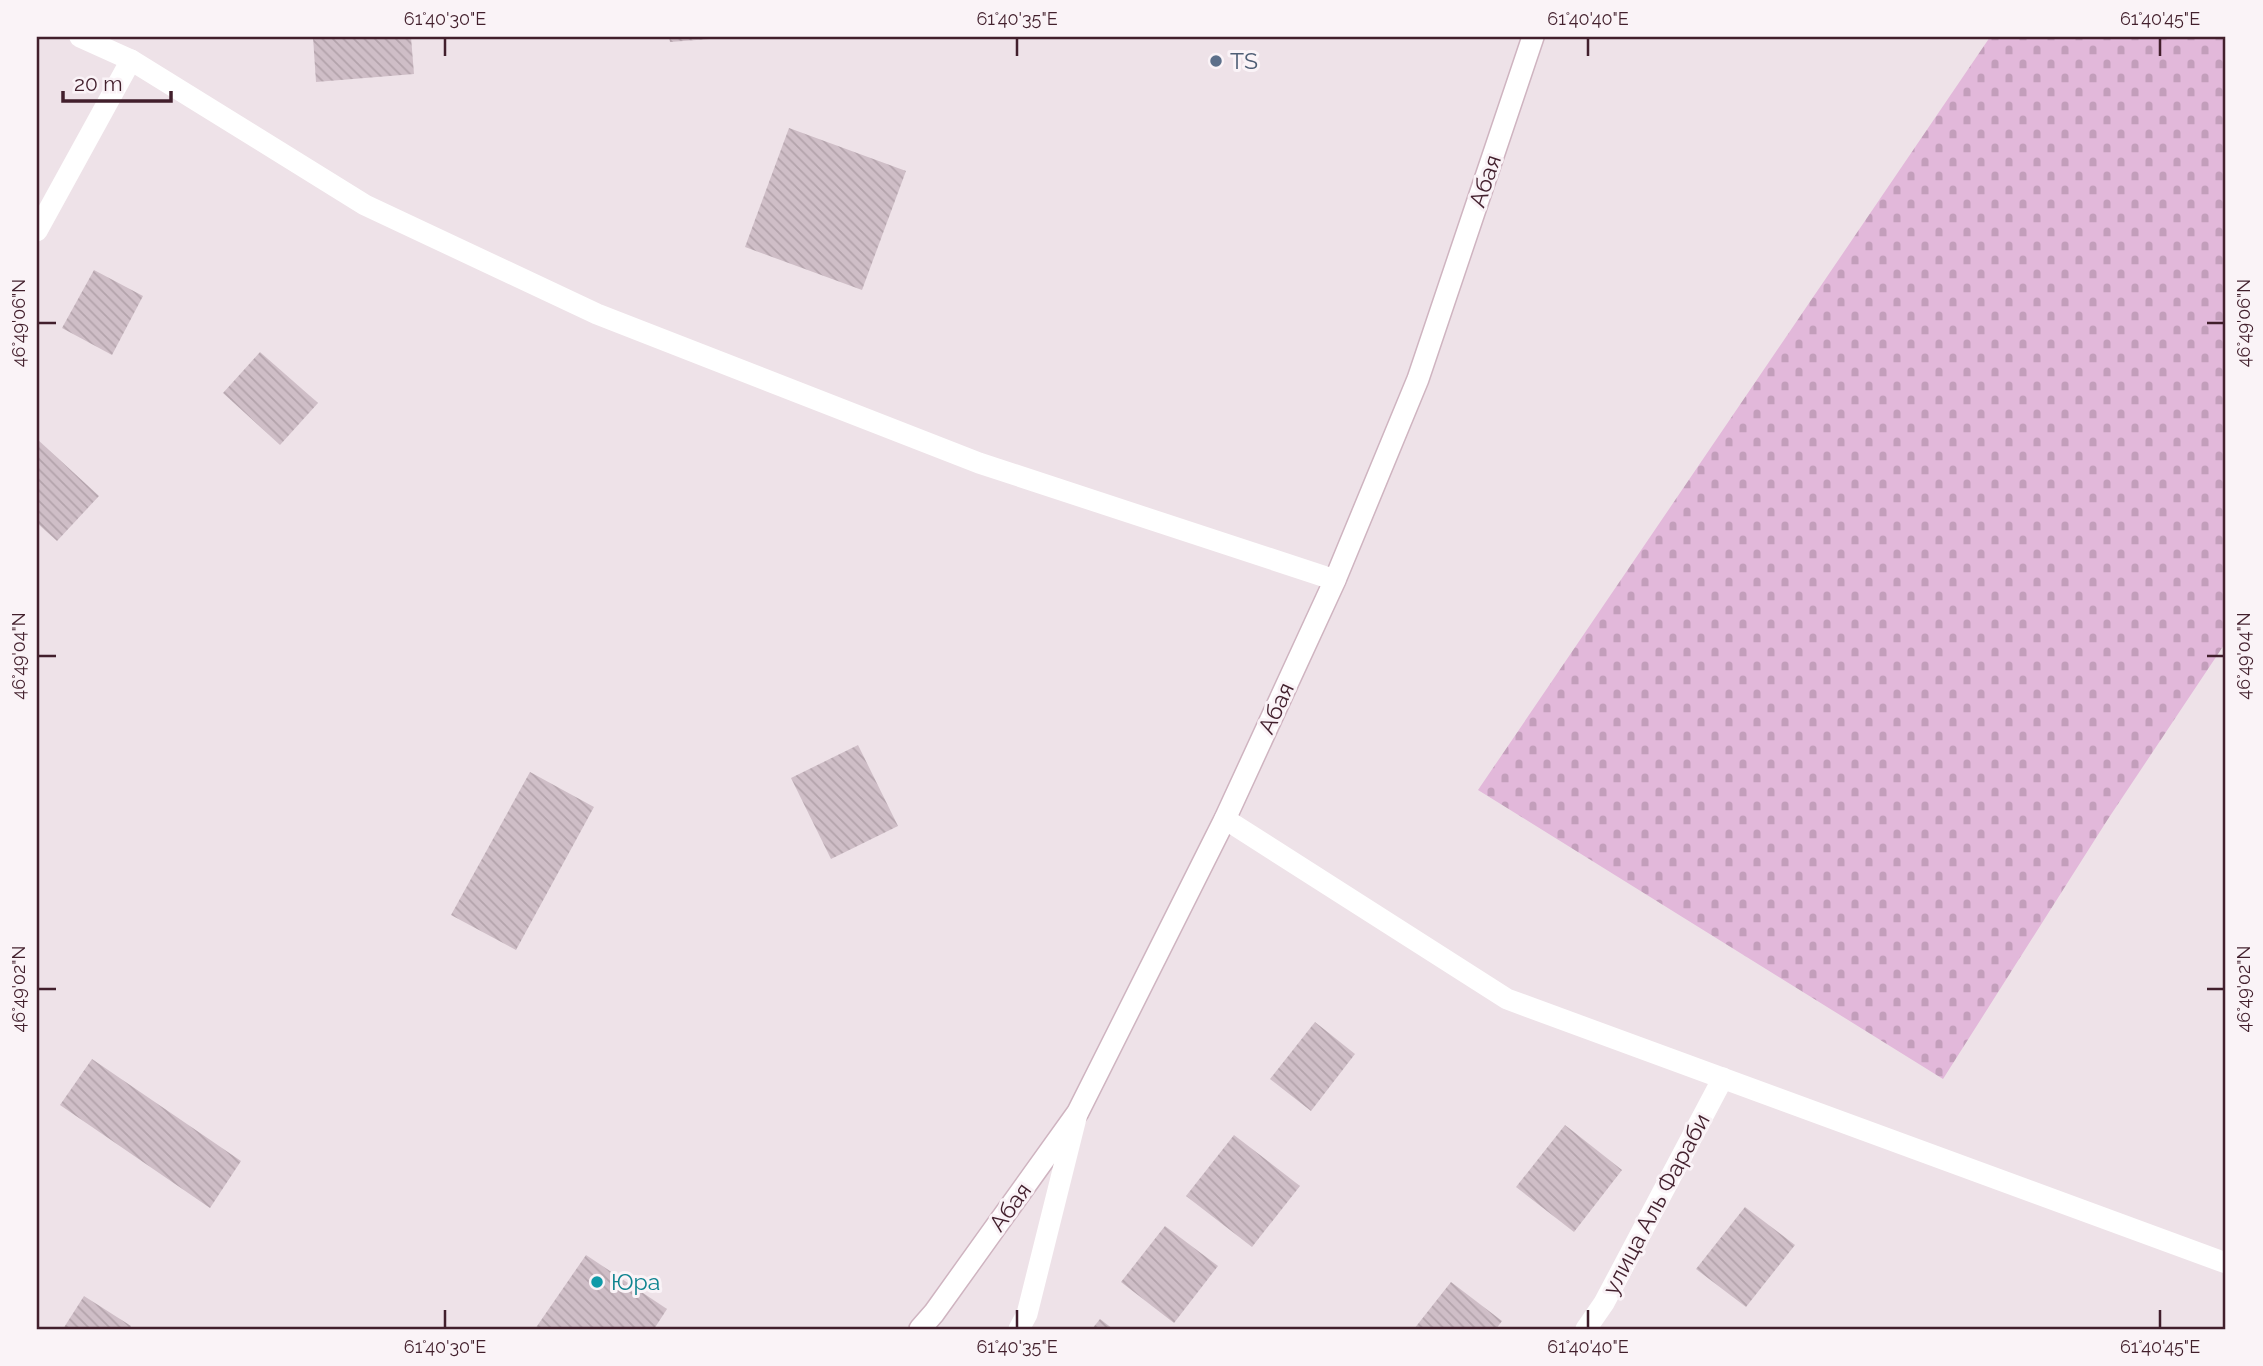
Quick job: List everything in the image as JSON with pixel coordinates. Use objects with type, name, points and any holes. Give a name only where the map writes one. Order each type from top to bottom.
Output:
[{"type":"street","points":[[80,37],[131,60],[365,205],[597,314],[979,463],[1335,580]]},
{"type":"street","name":"Абая","points":[[920,1329],[1078,1112],[1224,819],[1335,580],[1418,379],[1533,37]]},
{"type":"street","points":[[37,231],[131,60]]},
{"type":"street","points":[[1224,819],[1507,999],[2226,1263]]},
{"type":"street","name":"улица Аль Фараби","points":[[1586,1329],[1604,1303],[1723,1078]]},
{"type":"street","points":[[1019,1329],[1027,1314],[1078,1112]]},
{"type":"green space","points":[[1990,37],[2226,37],[2226,642],[2108,819],[1943,1079],[1478,790]]},
{"type":"building","points":[[313,37],[411,37],[414,74],[316,82]]},
{"type":"building","points":[[669,37],[710,37],[710,39],[670,42]]},
{"type":"building","points":[[789,128],[906,171],[862,290],[745,247]]},
{"type":"building","points":[[94,270],[143,296],[112,355],[62,328]]},
{"type":"building","points":[[260,352],[318,403],[280,445],[223,393]]},
{"type":"building","points":[[37,439],[99,496],[57,541],[37,523]]},
{"type":"building","points":[[858,745],[898,826],[831,859],[791,778]]},
{"type":"building","points":[[530,772],[594,807],[516,950],[451,915]]},
{"type":"building","points":[[1315,1022],[1355,1054],[1311,1111],[1270,1079]]},
{"type":"building","points":[[92,1059],[241,1161],[210,1208],[60,1105]]},
{"type":"building","points":[[1565,1125],[1622,1170],[1574,1232],[1516,1187]]},
{"type":"building","points":[[1234,1135],[1300,1186],[1252,1247],[1186,1196]]},
{"type":"building","points":[[1745,1207],[1795,1245],[1746,1307],[1696,1269]]},
{"type":"building","points":[[1165,1226],[1218,1266],[1174,1323],[1121,1282]]},
{"type":"building","name":"Юра","points":[[586,1255],[667,1309],[654,1329],[535,1329]]},
{"type":"building","points":[[1451,1282],[1502,1321],[1496,1329],[1414,1329]]},
{"type":"building","points":[[84,1296],[131,1326],[129,1329],[63,1329]]},
{"type":"building","points":[[1100,1319],[1113,1329],[1092,1329]]},
{"type":"place","name":"TS","points":[[1216,61]]},
{"type":"place","name":"Юра","points":[[597,1282]]}]
